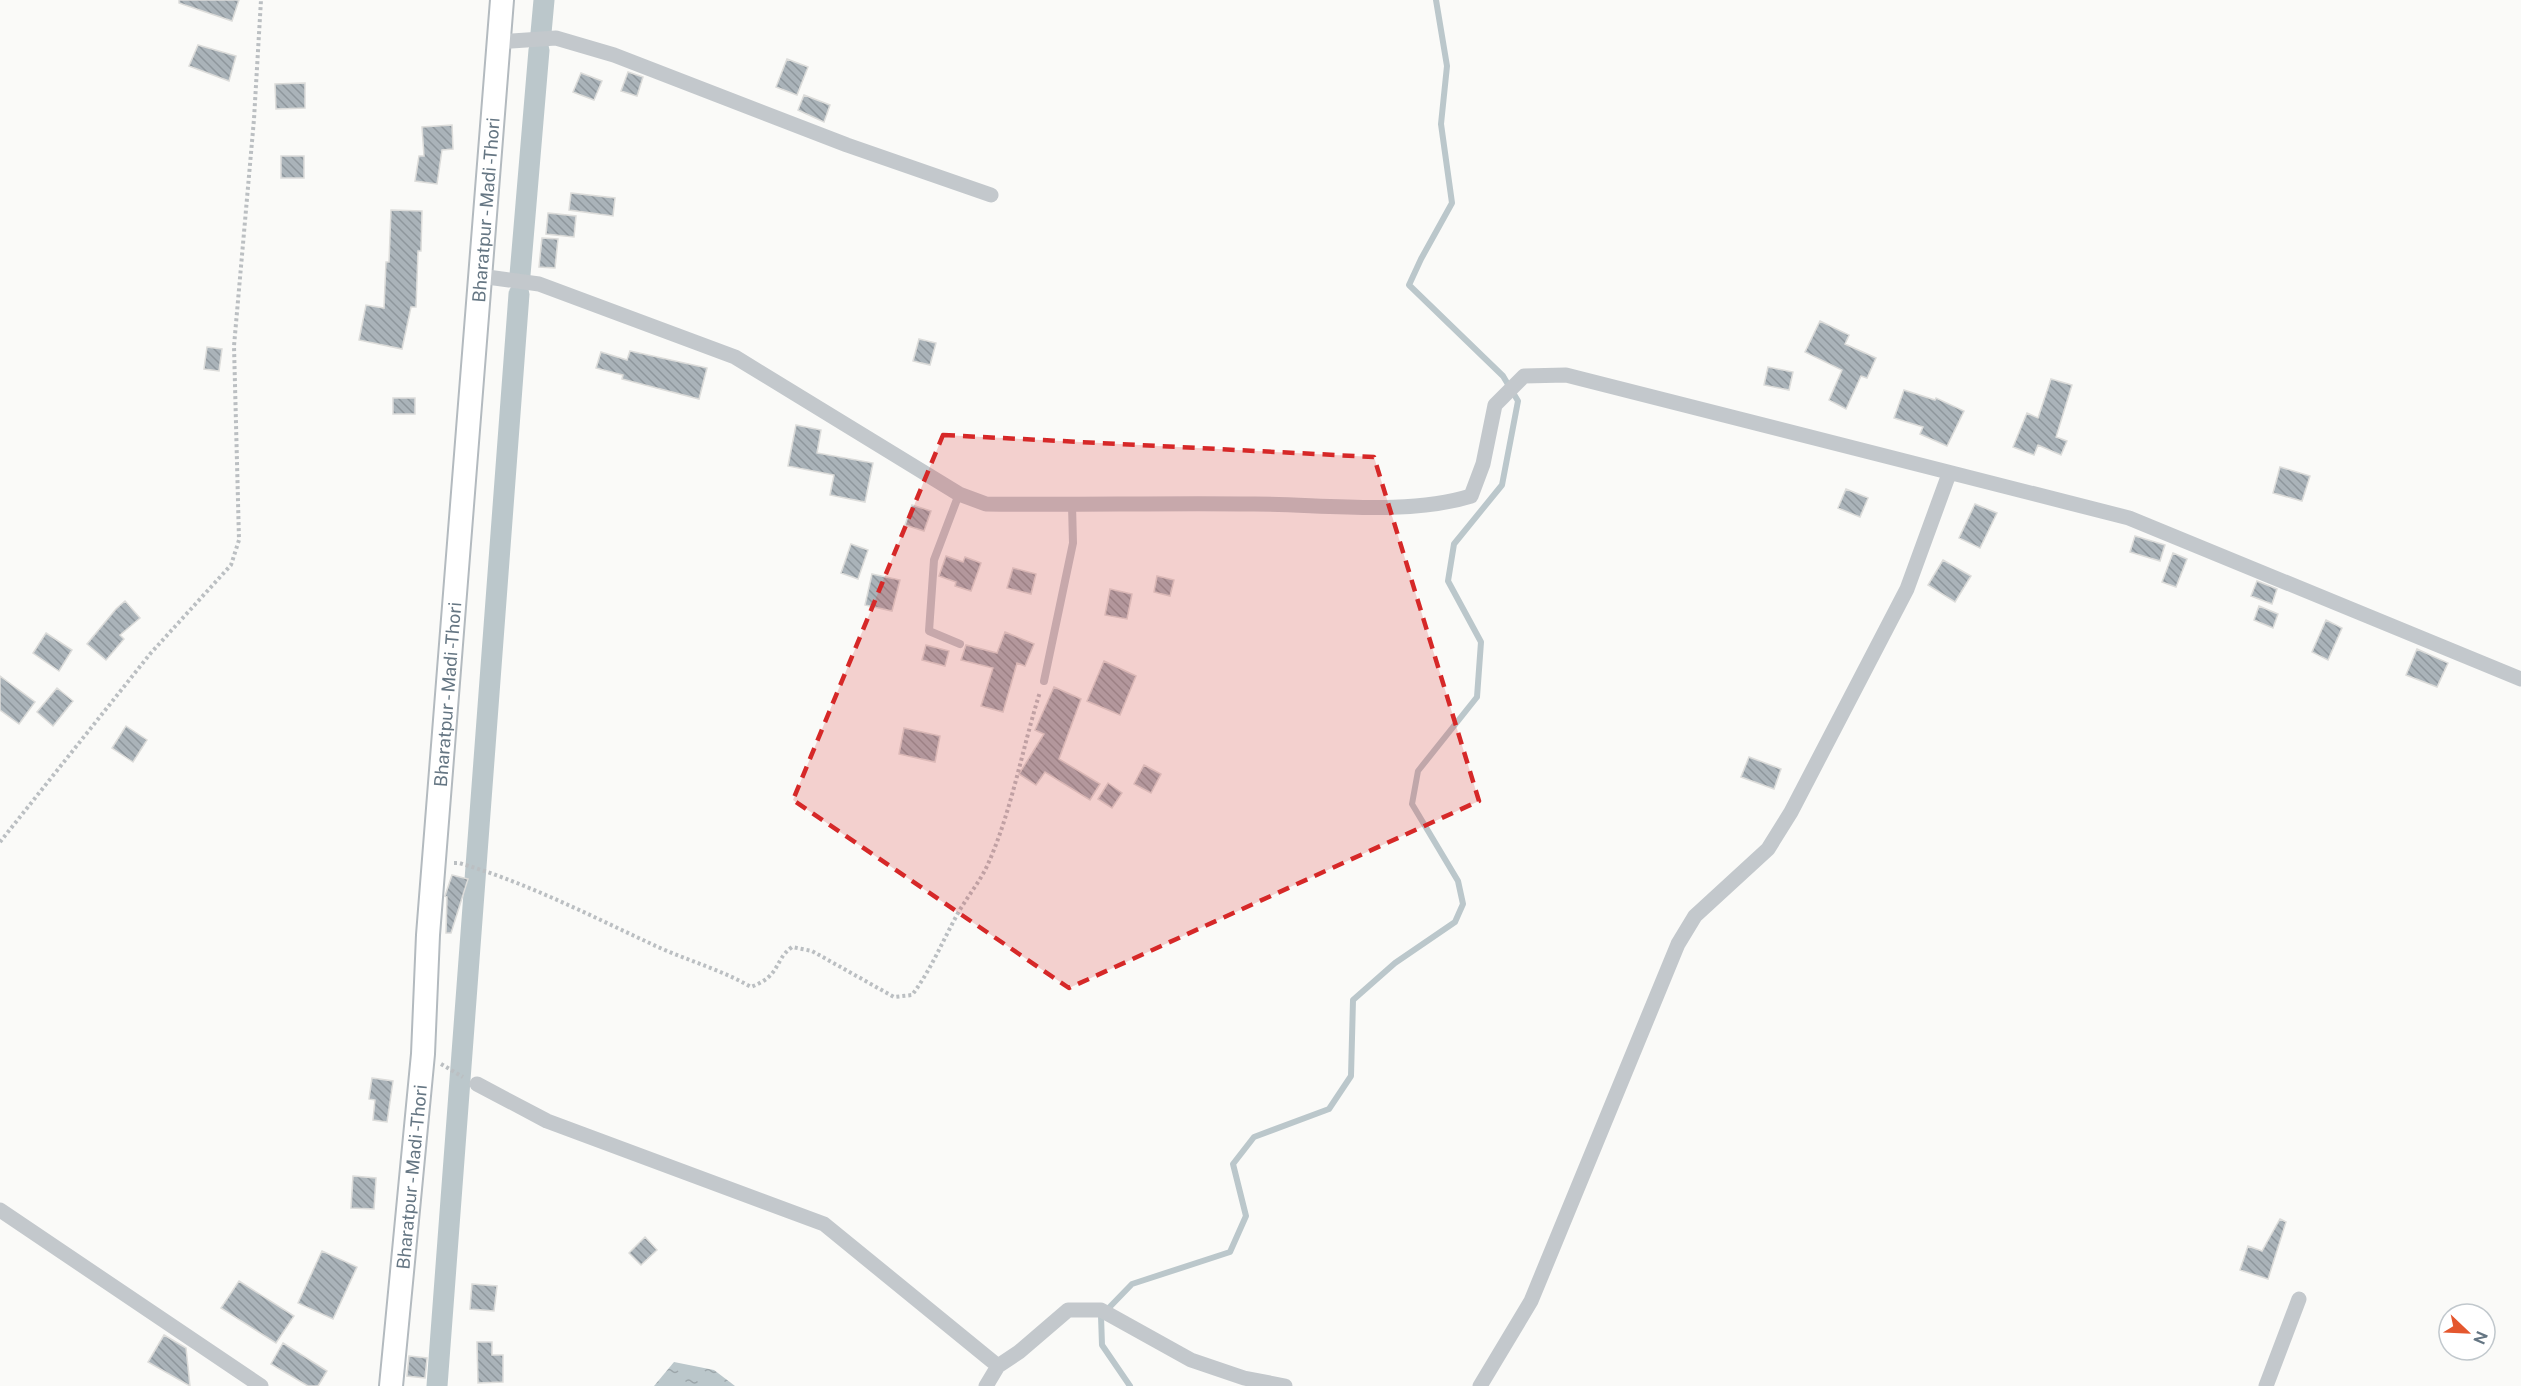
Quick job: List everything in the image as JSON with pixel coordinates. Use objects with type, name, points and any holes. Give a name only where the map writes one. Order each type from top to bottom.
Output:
[{"type":"main road","name":"Bharatpur - Madi -Thori","points":[[391,1386],[423,1054],[428,935],[502,0]]},
{"type":"street","points":[[498,42],[556,38],[614,55],[847,146],[991,195]]},
{"type":"street","points":[[480,276],[539,284],[735,357],[959,494],[986,504],[1373,506],[1449,503],[1471,496],[1483,464],[1495,405],[1524,376],[1566,375],[2129,518],[2521,679]]},
{"type":"street","points":[[1480,1386],[1531,1301],[1678,944],[1695,916],[1768,849],[1791,812],[1907,589],[1950,474]]},
{"type":"street","points":[[477,1084],[547,1121],[824,1224],[998,1366]]},
{"type":"street","points":[[0,1209],[261,1386]]},
{"type":"street","points":[[2266,1386],[2300,1299]]},
{"type":"street","points":[[986,1386],[998,1366],[1019,1352],[1068,1310],[1101,1310],[1191,1359],[1244,1378],[1285,1386]]},
{"type":"lane","points":[[959,494],[934,560],[929,630],[960,644]]},
{"type":"lane","points":[[1044,681],[1072,543],[1072,505]]},
{"type":"path","points":[[0,842],[150,654],[231,565],[239,540],[234,346],[254,119],[261,0]]},
{"type":"path","points":[[459,863],[504,876],[678,956],[732,976],[751,987],[766,981],[778,967],[786,951],[792,947],[812,951],[894,997],[912,995],[927,975],[957,914],[988,865],[1013,790],[1026,734],[1044,681]]},
{"type":"path","points":[[440,1063],[477,1084]]},
{"type":"highlighted area","points":[[943,435],[1374,457],[1479,801],[1069,988],[793,800]]},
{"type":"water","points":[[674,1362],[714,1370],[735,1386],[654,1386]]},
{"type":"building","points":[[179,0],[239,0],[232,21],[179,3]]},
{"type":"building","points":[[198,45],[236,56],[229,81],[189,66]]},
{"type":"building","points":[[787,59],[808,67],[797,95],[776,87]]},
{"type":"building","points":[[628,72],[643,77],[637,96],[621,91]]},
{"type":"building","points":[[581,73],[602,81],[594,100],[573,92]]},
{"type":"building","points":[[305,83],[305,108],[276,109],[275,84]]},
{"type":"building","points":[[804,95],[830,105],[824,122],[798,110]]},
{"type":"building","points":[[452,125],[453,149],[442,150],[437,184],[415,181],[419,156],[424,156],[422,127]]},
{"type":"building","points":[[281,156],[304,156],[304,178],[281,178]]},
{"type":"building","points":[[571,193],[615,198],[613,216],[569,210]]},
{"type":"building","points":[[391,210],[422,211],[416,307],[411,307],[402,349],[359,340],[366,305],[384,308]]},
{"type":"building","points":[[548,213],[576,216],[574,237],[546,234]]},
{"type":"building","points":[[542,238],[558,239],[555,268],[539,267]]},
{"type":"building","points":[[1820,321],[1849,335],[1845,344],[1876,358],[1867,378],[1861,376],[1846,409],[1829,400],[1842,370],[1805,352]]},
{"type":"building","points":[[919,339],[936,343],[930,365],[913,361]]},
{"type":"building","points":[[207,347],[222,349],[219,371],[204,369]]},
{"type":"building","points":[[630,351],[707,368],[699,399],[622,379],[623,375],[596,368],[601,352],[627,360]]},
{"type":"building","points":[[1768,367],[1793,372],[1789,390],[1764,385]]},
{"type":"building","points":[[2051,379],[2072,385],[2056,437],[2067,441],[2061,455],[2038,445],[2034,455],[2013,447],[2027,413],[2038,418]]},
{"type":"building","points":[[1904,390],[1935,400],[1936,398],[1964,411],[1947,446],[1920,434],[1923,427],[1894,418]]},
{"type":"building","points":[[393,398],[415,398],[415,414],[393,414]]},
{"type":"building","points":[[796,425],[821,430],[817,453],[873,463],[865,502],[830,495],[834,475],[788,466]]},
{"type":"building","points":[[2280,467],[2310,476],[2302,501],[2273,493]]},
{"type":"building","points":[[1846,489],[1868,498],[1860,517],[1838,508]]},
{"type":"building","points":[[1975,504],[1997,513],[1980,548],[1959,538]]},
{"type":"building","points":[[912,505],[931,511],[924,531],[905,525]]},
{"type":"building","points":[[2135,536],[2165,545],[2160,561],[2130,552]]},
{"type":"building","points":[[851,544],[868,550],[858,579],[841,573]]},
{"type":"building","points":[[2173,553],[2187,559],[2176,587],[2162,582]]},
{"type":"building","points":[[946,556],[963,562],[965,557],[981,563],[971,591],[955,586],[956,582],[939,576]]},
{"type":"building","points":[[1943,560],[1971,576],[1955,602],[1928,585]]},
{"type":"building","points":[[1013,568],[1036,574],[1031,594],[1007,588]]},
{"type":"building","points":[[872,574],[900,580],[892,611],[865,605]]},
{"type":"building","points":[[1157,576],[1174,580],[1170,596],[1154,592]]},
{"type":"building","points":[[2257,581],[2277,589],[2272,604],[2251,596]]},
{"type":"building","points":[[1110,589],[1132,594],[1127,619],[1105,615]]},
{"type":"building","points":[[125,601],[140,618],[120,635],[124,639],[106,660],[87,644]]},
{"type":"building","points":[[2259,606],[2278,614],[2273,628],[2254,620]]},
{"type":"building","points":[[2326,620],[2342,628],[2328,660],[2312,652]]},
{"type":"building","points":[[1005,632],[1034,644],[1025,666],[1017,663],[1003,712],[981,706],[993,668],[961,660],[966,645],[997,653]]},
{"type":"building","points":[[46,633],[72,650],[59,671],[33,653]]},
{"type":"building","points":[[926,645],[949,651],[945,666],[922,660]]},
{"type":"building","points":[[2417,649],[2448,663],[2437,687],[2406,675]]},
{"type":"building","points":[[1104,661],[1136,676],[1120,715],[1087,701]]},
{"type":"building","points":[[0,676],[35,702],[19,724],[0,710]]},
{"type":"building","points":[[1054,687],[1081,699],[1059,759],[1100,784],[1090,800],[1045,772],[1036,785],[1019,774],[1044,734],[1035,730]]},
{"type":"building","points":[[57,688],[73,701],[53,726],[37,712]]},
{"type":"building","points":[[126,726],[147,740],[133,762],[112,748]]},
{"type":"building","points":[[904,728],[940,736],[935,762],[899,754]]},
{"type":"building","points":[[1749,757],[1781,769],[1774,789],[1741,777]]},
{"type":"building","points":[[1144,765],[1161,774],[1151,793],[1134,784]]},
{"type":"building","points":[[1108,783],[1122,793],[1112,808],[1098,799]]},
{"type":"building","points":[[452,875],[468,879],[451,933],[446,933],[447,897],[445,896]]},
{"type":"building","points":[[372,1078],[393,1081],[387,1122],[373,1120],[375,1100],[369,1099]]},
{"type":"building","points":[[353,1176],[376,1178],[374,1209],[351,1208]]},
{"type":"building","points":[[2280,1219],[2286,1222],[2268,1279],[2240,1270],[2248,1246],[2262,1251]]},
{"type":"building","points":[[645,1237],[657,1250],[641,1265],[629,1253]]},
{"type":"building","points":[[322,1251],[357,1267],[333,1319],[298,1303]]},
{"type":"building","points":[[239,1281],[294,1316],[276,1343],[221,1308]]},
{"type":"building","points":[[472,1284],[497,1286],[494,1311],[470,1309]]},
{"type":"building","points":[[164,1335],[186,1348],[190,1386],[148,1362]]},
{"type":"building","points":[[477,1342],[492,1342],[492,1355],[503,1355],[503,1382],[478,1383]]},
{"type":"building","points":[[283,1343],[327,1371],[318,1386],[308,1386],[271,1364]]},
{"type":"building","points":[[409,1356],[427,1358],[425,1378],[407,1376]]},
{"type":"waterway","points":[[541,33],[544,0]]},
{"type":"waterway","points":[[1130,1386],[1102,1345],[1101,1316],[1132,1284],[1230,1252],[1246,1216],[1233,1164],[1254,1137],[1329,1109],[1351,1076],[1353,1000],[1395,963],[1455,922],[1463,904],[1458,881],[1412,804],[1418,771],[1477,697],[1481,642],[1448,581],[1454,544],[1502,485],[1518,401],[1503,376],[1409,285],[1452,203],[1441,124],[1447,66],[1436,0]]},
{"type":"waterway","points":[[520,275],[539,50]]},
{"type":"waterway","points":[[437,1386],[519,294]]}]
